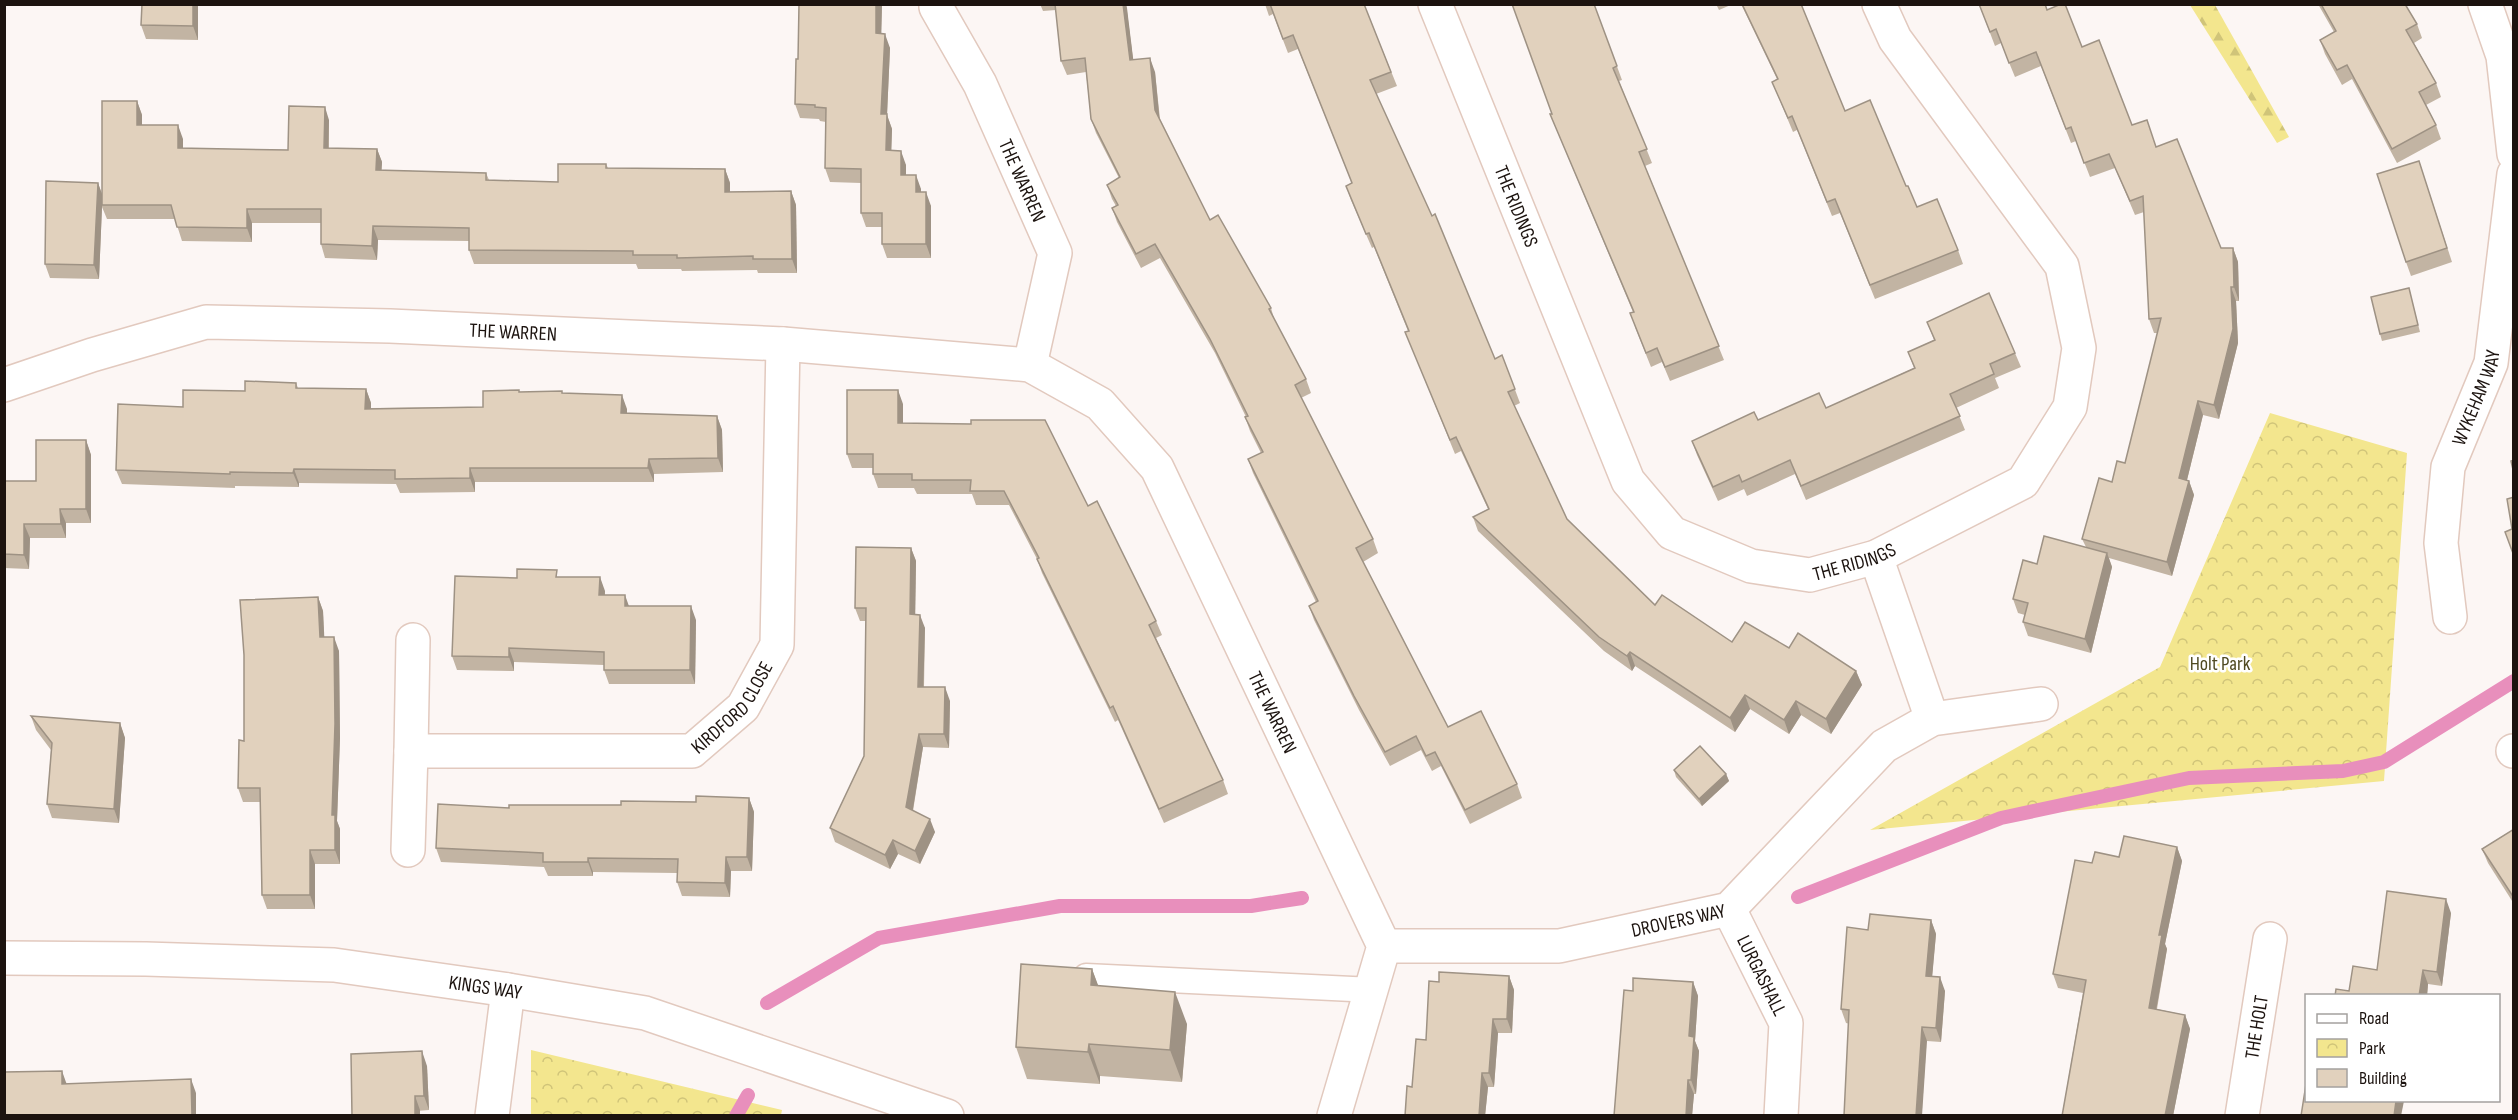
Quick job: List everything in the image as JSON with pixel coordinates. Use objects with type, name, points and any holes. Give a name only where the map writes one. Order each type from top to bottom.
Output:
[{"type":"street","name":"THE RIDINGS","points":[[1436,4],[1628,481],[1672,533],[1751,566],[1810,575],[1876,557],[2023,482],[2070,407],[2079,348],[2062,266],[1894,39],[1880,4]]},
{"type":"street","points":[[2485,4],[2503,56],[2514,154]]},
{"type":"street","name":"THE WARREN","points":[[936,8],[980,84],[1055,253],[1030,365]]},
{"type":"street","name":"WYKEHAM WAY","points":[[2450,616],[2441,543],[2448,467],[2502,364],[2514,174]]},
{"type":"street","name":"THE WARREN","points":[[4,385],[92,355],[206,322],[390,326],[783,344],[1030,365],[1100,404],[1157,468],[1384,946]]},
{"type":"street","name":"KIRDFORD CLOSE","points":[[411,752],[692,751],[743,707],[777,645],[783,344]]},
{"type":"street","points":[[1876,557],[1932,719]]},
{"type":"street","points":[[408,850],[413,640]]},
{"type":"street","name":"DROVERS WAY","points":[[1384,946],[1559,946],[1729,909],[1884,746],[1932,719],[2040,704]]},
{"type":"street","name":"LURGASHALL","points":[[1729,909],[1786,1023],[1781,1116]]},
{"type":"street","name":"THE HOLT","points":[[2242,1116],[2270,939]]},
{"type":"street","points":[[1334,1116],[1384,946]]},
{"type":"street","name":"KINGS WAY","points":[[4,958],[146,959],[334,965],[508,990],[645,1013],[947,1116]]},
{"type":"street","points":[[492,1116],[508,990]]},
{"type":"lane","points":[[1086,976],[1372,990]]},
{"type":"green space","points":[[2190,5],[2215,5],[2289,137],[2277,143]]},
{"type":"green space","name":"Holt Park","points":[[2270,413],[2407,453],[2384,781],[1870,830],[2160,667]]},
{"type":"green space","points":[[531,1050],[782,1110],[781,1115],[531,1115]]},
{"type":"building","points":[[142,4],[193,4],[193,26],[141,25]]},
{"type":"building","points":[[799,4],[876,4],[876,33],[885,34],[881,114],[887,114],[886,150],[901,151],[901,175],[916,175],[916,192],[926,192],[926,244],[882,244],[882,213],[861,213],[861,169],[825,168],[826,108],[795,104]]},
{"type":"building","points":[[1055,4],[1123,4],[1130,60],[1150,58],[1155,110],[1210,220],[1218,215],[1271,308],[1269,309],[1306,379],[1295,385],[1373,539],[1356,548],[1448,727],[1481,711],[1517,784],[1465,810],[1435,752],[1426,756],[1416,736],[1385,752],[1309,606],[1318,601],[1248,459],[1263,452],[1210,339],[1155,244],[1136,254],[1112,208],[1118,205],[1107,185],[1120,177],[1091,119],[1085,58],[1061,61]]},
{"type":"building","points":[[1270,4],[1364,4],[1391,72],[1370,80],[1432,216],[1435,214],[1495,359],[1502,355],[1515,389],[1508,392],[1567,519],[1655,605],[1662,595],[1732,642],[1745,622],[1789,648],[1798,633],[1856,671],[1826,719],[1796,701],[1784,720],[1745,695],[1730,718],[1630,652],[1627,656],[1599,637],[1473,517],[1489,509],[1456,437],[1450,440],[1405,332],[1409,331],[1369,233],[1366,234],[1346,186],[1352,183],[1293,35],[1283,39]]},
{"type":"building","points":[[1512,4],[1594,4],[1617,66],[1613,68],[1647,149],[1639,152],[1719,346],[1665,367],[1657,348],[1646,353],[1630,313],[1634,312],[1550,114],[1552,114]]},
{"type":"building","points":[[1742,4],[1801,4],[1845,111],[1870,100],[1917,207],[1937,199],[1958,250],[1870,285],[1835,199],[1827,202],[1792,116],[1788,118],[1772,82],[1778,79]]},
{"type":"building","points":[[1979,4],[2045,4],[2047,10],[2065,4],[2082,47],[2099,40],[2132,125],[2147,120],[2156,147],[2177,139],[2221,248],[2233,248],[2234,287],[2231,287],[2233,329],[2214,405],[2198,401],[2179,478],[2189,481],[2167,562],[2082,539],[2099,478],[2112,482],[2117,461],[2125,463],[2161,318],[2149,319],[2143,196],[2130,201],[2109,154],[2084,163],[2071,127],[2066,129],[2036,52],[2009,63],[1996,29],[1990,32]]},
{"type":"building","points":[[2321,4],[2405,4],[2417,24],[2406,30],[2436,83],[2419,92],[2436,125],[2392,149],[2347,65],[2337,70],[2320,40],[2336,31]]},
{"type":"building","points":[[102,101],[137,101],[137,125],[178,125],[178,148],[288,150],[289,106],[325,107],[324,148],[377,149],[376,170],[486,173],[486,180],[558,182],[558,164],[606,164],[606,168],[725,169],[725,192],[791,191],[792,259],[753,259],[753,256],[677,258],[677,255],[633,255],[633,251],[469,250],[469,228],[373,226],[372,246],[321,244],[321,209],[247,209],[247,228],[177,227],[171,205],[102,205]]},
{"type":"building","points":[[2419,161],[2447,248],[2406,262],[2377,174]]},
{"type":"building","points":[[46,181],[98,183],[94,265],[45,264]]},
{"type":"building","points":[[2409,288],[2418,325],[2380,334],[2371,297]]},
{"type":"building","points":[[1989,293],[2015,353],[1990,364],[1994,374],[1950,394],[1960,416],[1801,486],[1790,460],[1742,482],[1739,475],[1713,487],[1692,441],[1754,412],[1758,420],[1819,393],[1826,408],[1915,368],[1908,352],[1935,340],[1927,322]]},
{"type":"building","points":[[245,381],[296,383],[296,388],[366,389],[365,409],[483,407],[483,391],[562,391],[562,393],[622,395],[621,413],[717,416],[718,458],[649,459],[648,468],[470,468],[470,478],[395,479],[395,470],[294,469],[293,473],[230,472],[230,474],[116,470],[118,404],[183,407],[183,390],[245,391]]},
{"type":"building","points":[[847,390],[898,390],[898,423],[971,424],[971,420],[1045,420],[1088,506],[1097,501],[1156,621],[1149,625],[1223,780],[1159,809],[1113,706],[1110,708],[1037,559],[1039,558],[1004,491],[970,491],[971,480],[912,480],[912,474],[873,474],[873,454],[847,454]]},
{"type":"building","points":[[36,440],[86,440],[86,509],[60,509],[61,524],[24,524],[24,555],[4,554],[4,481],[36,481]]},
{"type":"building","points":[[2514,497],[2514,556],[2505,532],[2512,529],[2507,499]]},
{"type":"building","points":[[2044,536],[2107,553],[2085,639],[2023,622],[2028,603],[2013,599],[2023,560],[2037,564]]},
{"type":"building","points":[[856,547],[911,548],[910,614],[920,615],[918,687],[945,687],[944,734],[919,734],[906,807],[930,819],[915,851],[893,840],[885,855],[830,828],[864,756],[866,608],[855,608]]},
{"type":"building","points":[[517,569],[557,570],[556,577],[600,577],[599,595],[625,595],[625,606],[691,606],[690,670],[604,670],[604,652],[509,648],[509,657],[452,656],[455,576],[517,578]]},
{"type":"building","points":[[318,597],[320,637],[334,637],[335,724],[332,815],[335,815],[335,850],[310,850],[310,895],[262,895],[260,788],[238,788],[239,740],[244,741],[244,655],[240,600]]},
{"type":"building","points":[[31,716],[120,723],[114,809],[47,804],[52,743]]},
{"type":"building","points":[[1700,746],[1726,774],[1699,799],[1674,770]]},
{"type":"building","points":[[696,796],[749,798],[747,857],[726,857],[725,883],[677,882],[678,859],[588,858],[588,862],[543,862],[543,853],[436,848],[438,804],[509,808],[509,805],[621,805],[621,801],[696,802]]},
{"type":"building","points":[[2514,829],[2514,898],[2482,849]]},
{"type":"building","points":[[2124,836],[2177,847],[2159,935],[2162,935],[2149,1008],[2185,1015],[2165,1116],[2062,1116],[2086,980],[2053,974],[2075,860],[2092,863],[2095,852],[2119,857]]},
{"type":"building","points":[[2387,891],[2446,899],[2437,972],[2423,970],[2419,994],[2335,994],[2336,989],[2349,991],[2353,966],[2377,970]]},
{"type":"building","points":[[1870,914],[1931,920],[1926,976],[1940,977],[1936,1028],[1922,1027],[1916,1116],[1844,1116],[1849,1010],[1841,1009],[1847,927],[1868,930]]},
{"type":"building","points":[[1021,964],[1092,969],[1091,985],[1175,992],[1170,1050],[1089,1044],[1088,1052],[1016,1047]]},
{"type":"building","points":[[1439,972],[1509,976],[1507,1019],[1493,1019],[1489,1073],[1482,1073],[1479,1116],[1405,1116],[1407,1086],[1412,1087],[1416,1039],[1426,1040],[1429,981],[1439,982]]},
{"type":"building","points":[[1633,978],[1693,982],[1689,1036],[1694,1037],[1686,1116],[1614,1116],[1624,990],[1633,991]]},
{"type":"building","points":[[422,1051],[424,1096],[415,1096],[415,1116],[352,1116],[351,1054]]},
{"type":"building","points":[[62,1071],[62,1084],[191,1079],[192,1116],[4,1116],[4,1072]]},
{"type":"building","points":[[2305,1090],[2305,1102],[2396,1102],[2394,1116],[2301,1116]]},
{"type":"waterway","points":[[1798,897],[2001,818],[2189,778],[2343,771],[2384,762],[2514,681]]},
{"type":"waterway","points":[[767,1003],[879,938],[1060,906],[1251,906],[1302,898]]},
{"type":"waterway","points":[[736,1116],[748,1095]]}]
